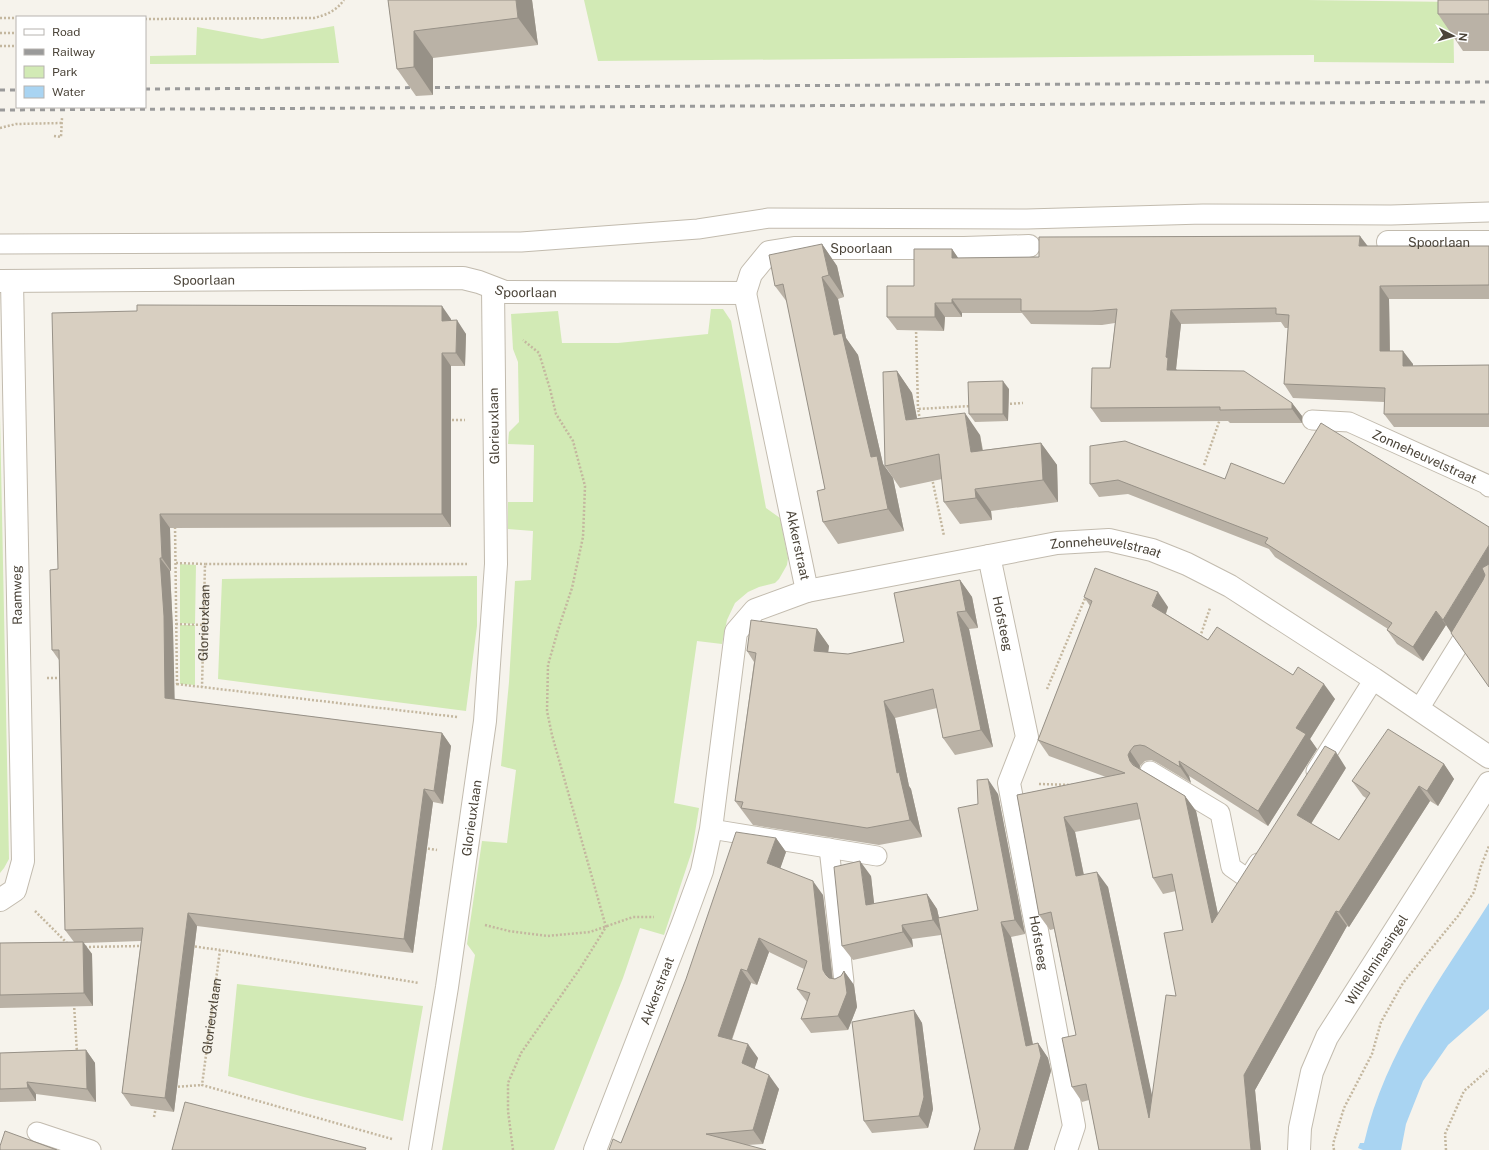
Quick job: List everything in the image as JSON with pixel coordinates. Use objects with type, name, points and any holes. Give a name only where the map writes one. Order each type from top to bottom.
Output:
[{"type":"street","name":"Spoorlaan","points":[[1388,242],[1489,242]]},
{"type":"street","name":"Spoorlaan","points":[[6,281],[463,278],[479,282],[505,292],[745,293],[751,274],[768,252],[794,248],[964,248],[1029,246]]},
{"type":"street","name":"Raamweg","points":[[6,281],[19,679],[23,860],[8,895]]},
{"type":"street","name":"Glorieuxlaan","points":[[420,1149],[447,987],[485,721],[496,564],[493,288]]},
{"type":"street","name":"Akkerstraat","points":[[595,1150],[684,923],[702,871],[711,829],[736,632],[755,610],[807,591],[745,293]]},
{"type":"street","name":"Zonneheuvelstraat","points":[[807,591],[1057,543],[1109,540],[1152,550],[1187,564],[1220,581],[1374,679],[1489,757]]},
{"type":"street","name":"Hofsteeg","points":[[989,556],[1027,737],[1009,783],[1074,1126],[1066,1150]]},
{"type":"street","name":"Wilhelminasingel","points":[[1299,1150],[1300,1128],[1312,1072],[1327,1036],[1489,783]]},
{"type":"lane","points":[[0,244],[521,242],[698,230],[769,218],[1027,219],[1203,214],[1391,215],[1489,212]]},
{"type":"lane","name":"Zonneheuvelstraat","points":[[1312,420],[1349,422],[1486,484],[1489,487]]},
{"type":"lane","points":[[1419,709],[1489,596]]},
{"type":"lane","points":[[1305,788],[1374,679]]},
{"type":"lane","points":[[1150,771],[1220,813],[1231,867],[1248,879],[1269,847]]},
{"type":"lane","points":[[711,829],[877,856]]},
{"type":"lane","points":[[829,848],[844,982]]},
{"type":"lane","points":[[37,1132],[91,1150]]},
{"type":"path","points":[[146,19],[314,18],[327,14],[338,7],[344,0]]},
{"type":"path","points":[[0,18],[16,18]]},
{"type":"path","points":[[0,33],[16,33]]},
{"type":"path","points":[[0,46],[16,46]]},
{"type":"path","points":[[54,136],[61,137],[62,118]]},
{"type":"path","points":[[0,128],[16,124],[62,123]]},
{"type":"path","points":[[493,315],[539,353],[556,414],[573,441],[586,486],[581,544],[572,588],[548,665],[547,712],[552,735],[606,927],[581,967],[521,1053],[508,1083],[508,1111],[513,1150]]},
{"type":"path","points":[[916,324],[918,409],[921,424]]},
{"type":"path","points":[[1001,404],[1023,403]]},
{"type":"path","points":[[918,409],[978,406]]},
{"type":"path","points":[[1204,465],[1221,417]]},
{"type":"path","points":[[446,420],[494,420]]},
{"type":"path","points":[[930,471],[950,564]]},
{"type":"path","points":[[174,518],[177,684]]},
{"type":"path","points":[[176,563],[496,564]]},
{"type":"path","name":"Glorieuxlaan","points":[[202,687],[205,564]]},
{"type":"path","points":[[1199,640],[1220,581]]},
{"type":"path","points":[[1045,694],[1088,591]]},
{"type":"path","points":[[176,624],[204,625]]},
{"type":"path","points":[[19,679],[66,678]]},
{"type":"path","points":[[166,683],[485,721]]},
{"type":"path","points":[[1009,783],[1073,785]]},
{"type":"path","points":[[1334,1150],[1333,1144],[1344,1108],[1372,1054],[1381,1022],[1403,983],[1458,916],[1474,892],[1481,866],[1489,846]]},
{"type":"path","points":[[419,848],[465,853]]},
{"type":"path","points":[[8,895],[71,948]]},
{"type":"path","points":[[457,919],[509,931],[546,936],[590,932],[633,917],[655,917],[684,923]]},
{"type":"path","points":[[79,948],[150,946]]},
{"type":"path","points":[[189,946],[447,987]]},
{"type":"path","name":"Glorieuxlaan","points":[[202,1085],[220,950]]},
{"type":"path","points":[[74,1002],[77,1056]]},
{"type":"path","points":[[1446,1150],[1445,1134],[1464,1091],[1489,1070]]},
{"type":"path","points":[[172,1087],[178,1088],[202,1085],[420,1149]]},
{"type":"path","points":[[154,1117],[157,1104]]},
{"type":"green space","points":[[584,0],[1307,0],[1453,2],[1454,63],[1314,62],[1314,55],[598,61]]},
{"type":"green space","points":[[334,26],[339,63],[150,64],[150,56],[196,55],[197,27],[262,39]]},
{"type":"green space","points":[[711,309],[723,309],[731,321],[766,508],[780,518],[788,558],[787,565],[775,583],[759,587],[748,592],[735,603],[727,620],[722,644],[697,641],[674,803],[699,808],[692,851],[664,935],[640,928],[623,978],[554,1150],[442,1150],[475,955],[467,944],[482,841],[507,843],[516,770],[501,766],[509,682],[515,581],[531,580],[533,531],[508,529],[508,502],[533,502],[534,445],[508,444],[509,432],[519,422],[518,362],[513,349],[511,314],[558,311],[562,343],[618,343],[708,334]]},
{"type":"green space","points":[[0,415],[9,859],[0,873]]},
{"type":"green space","points":[[180,564],[196,565],[195,624],[180,623]]},
{"type":"green space","points":[[477,576],[477,626],[466,711],[218,679],[222,579]]},
{"type":"green space","points":[[180,625],[195,625],[195,685],[180,684]]},
{"type":"green space","points":[[237,984],[423,1006],[403,1121],[304,1097],[228,1076]]},
{"type":"water","points":[[1489,903],[1489,1009],[1448,1045],[1423,1081],[1406,1124],[1401,1150],[1363,1150],[1358,1148],[1360,1143],[1364,1143],[1373,1110],[1400,1047],[1433,989]]},
{"type":"building","points":[[388,0],[516,0],[518,18],[414,31],[414,67],[397,69]]},
{"type":"building","points":[[1438,0],[1489,0],[1489,14],[1438,14]]},
{"type":"building","points":[[1360,236],[1359,246],[1489,246],[1489,285],[1380,286],[1380,351],[1403,351],[1403,366],[1489,365],[1489,414],[1384,414],[1385,388],[1284,384],[1289,315],[1276,314],[1276,308],[1171,310],[1166,357],[1168,358],[1167,370],[1244,371],[1292,403],[1292,409],[1220,410],[1220,407],[1091,408],[1092,368],[1110,368],[1117,309],[1092,311],[1021,311],[1021,299],[952,299],[952,303],[935,303],[935,317],[887,317],[887,286],[914,286],[914,249],[952,249],[952,258],[1039,257],[1039,237]]},
{"type":"building","points":[[822,244],[829,275],[822,277],[834,335],[842,333],[871,457],[877,456],[888,509],[823,522],[817,491],[825,489],[783,284],[775,286],[769,255]]},
{"type":"building","points":[[137,305],[442,306],[442,321],[457,320],[456,353],[442,353],[442,514],[160,514],[162,558],[160,558],[164,616],[165,698],[442,733],[434,791],[424,789],[404,939],[188,913],[165,1098],[122,1093],[143,928],[65,930],[59,650],[52,650],[50,570],[58,569],[52,313],[137,311]]},
{"type":"building","points":[[897,371],[906,420],[965,413],[971,452],[1041,443],[1043,480],[975,489],[976,498],[944,502],[939,454],[885,466],[883,372]]},
{"type":"building","points":[[1003,381],[1003,414],[969,414],[968,382]]},
{"type":"building","points":[[1321,423],[1489,527],[1489,545],[1443,620],[1436,611],[1413,647],[1387,630],[1392,623],[1265,543],[1268,538],[1118,480],[1090,484],[1090,446],[1125,441],[1225,479],[1231,463],[1284,484]]},
{"type":"building","points":[[1489,564],[1489,687],[1451,633],[1483,580],[1485,575],[1482,568]]},
{"type":"building","points":[[1095,568],[1158,592],[1152,606],[1208,640],[1217,627],[1293,675],[1298,667],[1324,684],[1296,728],[1306,734],[1258,811],[1179,761],[1180,767],[1145,746],[1134,746],[1128,755],[1133,765],[1185,796],[1212,923],[1325,746],[1336,752],[1297,815],[1339,840],[1370,793],[1352,781],[1388,729],[1444,764],[1427,791],[1419,786],[1339,912],[1336,911],[1244,1075],[1251,1150],[1099,1150],[1086,1084],[1072,1087],[1062,1038],[1076,1035],[1051,912],[1039,915],[1017,795],[1125,773],[1038,740],[1092,601],[1084,597]],"holes":[[[1137,803],[1153,878],[1172,874],[1183,930],[1164,933],[1176,996],[1166,995],[1149,1118],[1097,872],[1076,876],[1064,817]]]},
{"type":"building","points":[[960,580],[966,611],[957,612],[981,730],[943,738],[933,689],[884,701],[897,773],[899,772],[910,820],[867,828],[741,808],[743,802],[735,801],[756,653],[747,651],[751,620],[817,629],[814,651],[848,654],[904,642],[894,593]]},
{"type":"building","points":[[988,779],[1015,920],[1001,922],[1026,1046],[1038,1043],[1041,1056],[1014,1150],[974,1150],[980,1129],[938,918],[978,910],[958,808],[978,804],[977,780]]},
{"type":"building","points":[[736,832],[776,838],[767,863],[813,881],[823,970],[829,978],[835,979],[841,976],[844,971],[847,993],[838,1016],[801,1019],[810,993],[797,989],[807,961],[759,938],[747,971],[741,969],[718,1036],[748,1044],[742,1063],[769,1075],[753,1130],[706,1134],[766,1150],[609,1150],[613,1139],[621,1143],[665,1033],[686,979]]},
{"type":"building","points":[[860,861],[866,905],[927,894],[933,920],[902,925],[903,932],[842,946],[834,867]]},
{"type":"building","points":[[83,942],[84,993],[0,995],[0,943]]},
{"type":"building","points":[[914,1010],[924,1097],[919,1116],[864,1121],[852,1022]]},
{"type":"building","points":[[86,1050],[87,1089],[27,1082],[28,1088],[0,1089],[0,1053]]},
{"type":"building","points":[[185,1102],[366,1148],[365,1150],[172,1150]]},
{"type":"building","points":[[5,1131],[57,1150],[0,1150]]},
{"type":"railway","points":[[146,89],[1489,82]]},
{"type":"railway","points":[[0,90],[16,90]]},
{"type":"railway","points":[[0,110],[1489,102]]}]
